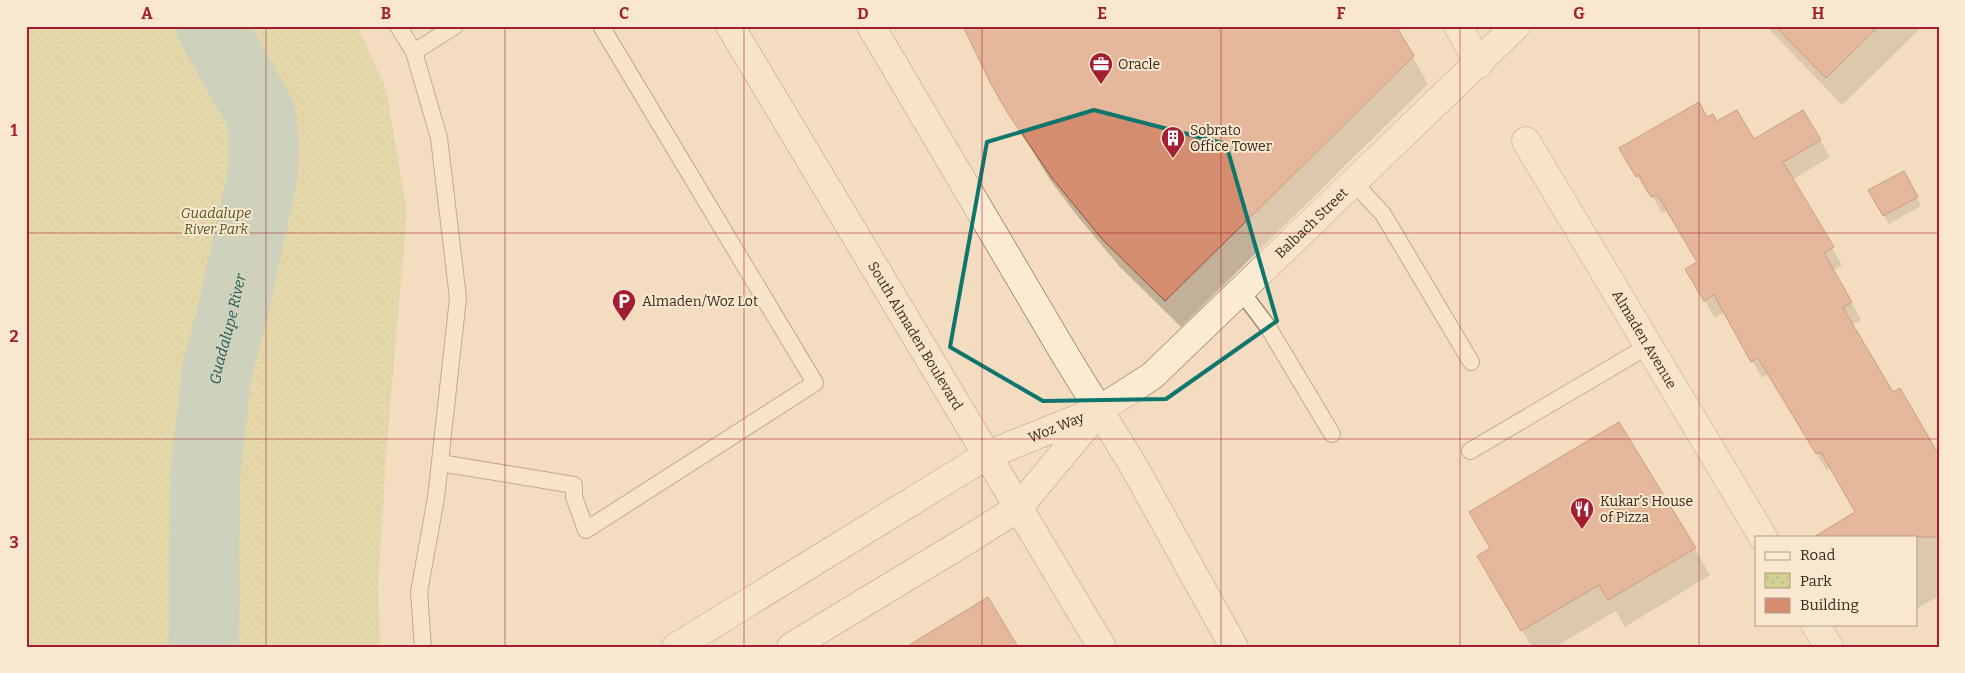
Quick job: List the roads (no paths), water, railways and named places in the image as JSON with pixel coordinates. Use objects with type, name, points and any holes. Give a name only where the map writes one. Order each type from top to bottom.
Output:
[{"type":"street","name":"South Almaden Boulevard","points":[[730,26],[1102,647]]},
{"type":"street","points":[[871,26],[1133,465],[1234,647]]},
{"type":"street","points":[[1458,26],[1478,64]]},
{"type":"street","name":"Balbach Street","points":[[1100,410],[1152,376],[1516,26]]},
{"type":"street","name":"Almaden Avenue","points":[[1526,141],[1762,536]]},
{"type":"street","name":"Woz Way","points":[[676,647],[987,455],[1100,410]]},
{"type":"street","name":"Woz Way","points":[[791,647],[969,540],[1018,508],[1100,410]]},
{"type":"street","points":[[1816,626],[1829,647]]},
{"type":"lane","points":[[398,26],[414,52],[439,138],[458,298],[440,463],[419,592],[423,647]]},
{"type":"lane","points":[[414,52],[454,26]]},
{"type":"lane","points":[[440,463],[574,485],[574,497],[586,530],[815,383],[601,26]]},
{"type":"lane","points":[[1354,183],[1383,214],[1471,362]]},
{"type":"lane","points":[[1241,292],[1268,327],[1332,434]]},
{"type":"lane","points":[[1470,451],[1648,346]]},
{"type":"waterway","name":"Guadalupe River","points":[[204,647],[205,476],[217,370],[231,319],[263,173],[264,141],[261,115],[211,26]]},
{"type":"place","name":"Oracle","points":[[1101,85]]},
{"type":"place","name":"Sobrato Office Tower","points":[[1173,159]]},
{"type":"place","name":"Almaden/Woz Lot","points":[[624,322]]},
{"type":"place","name":"Kukar’s House of Pizza","points":[[1582,530]]},
{"type":"park label","name":"Guadalupe River Park","points":[[216,222]]}]
